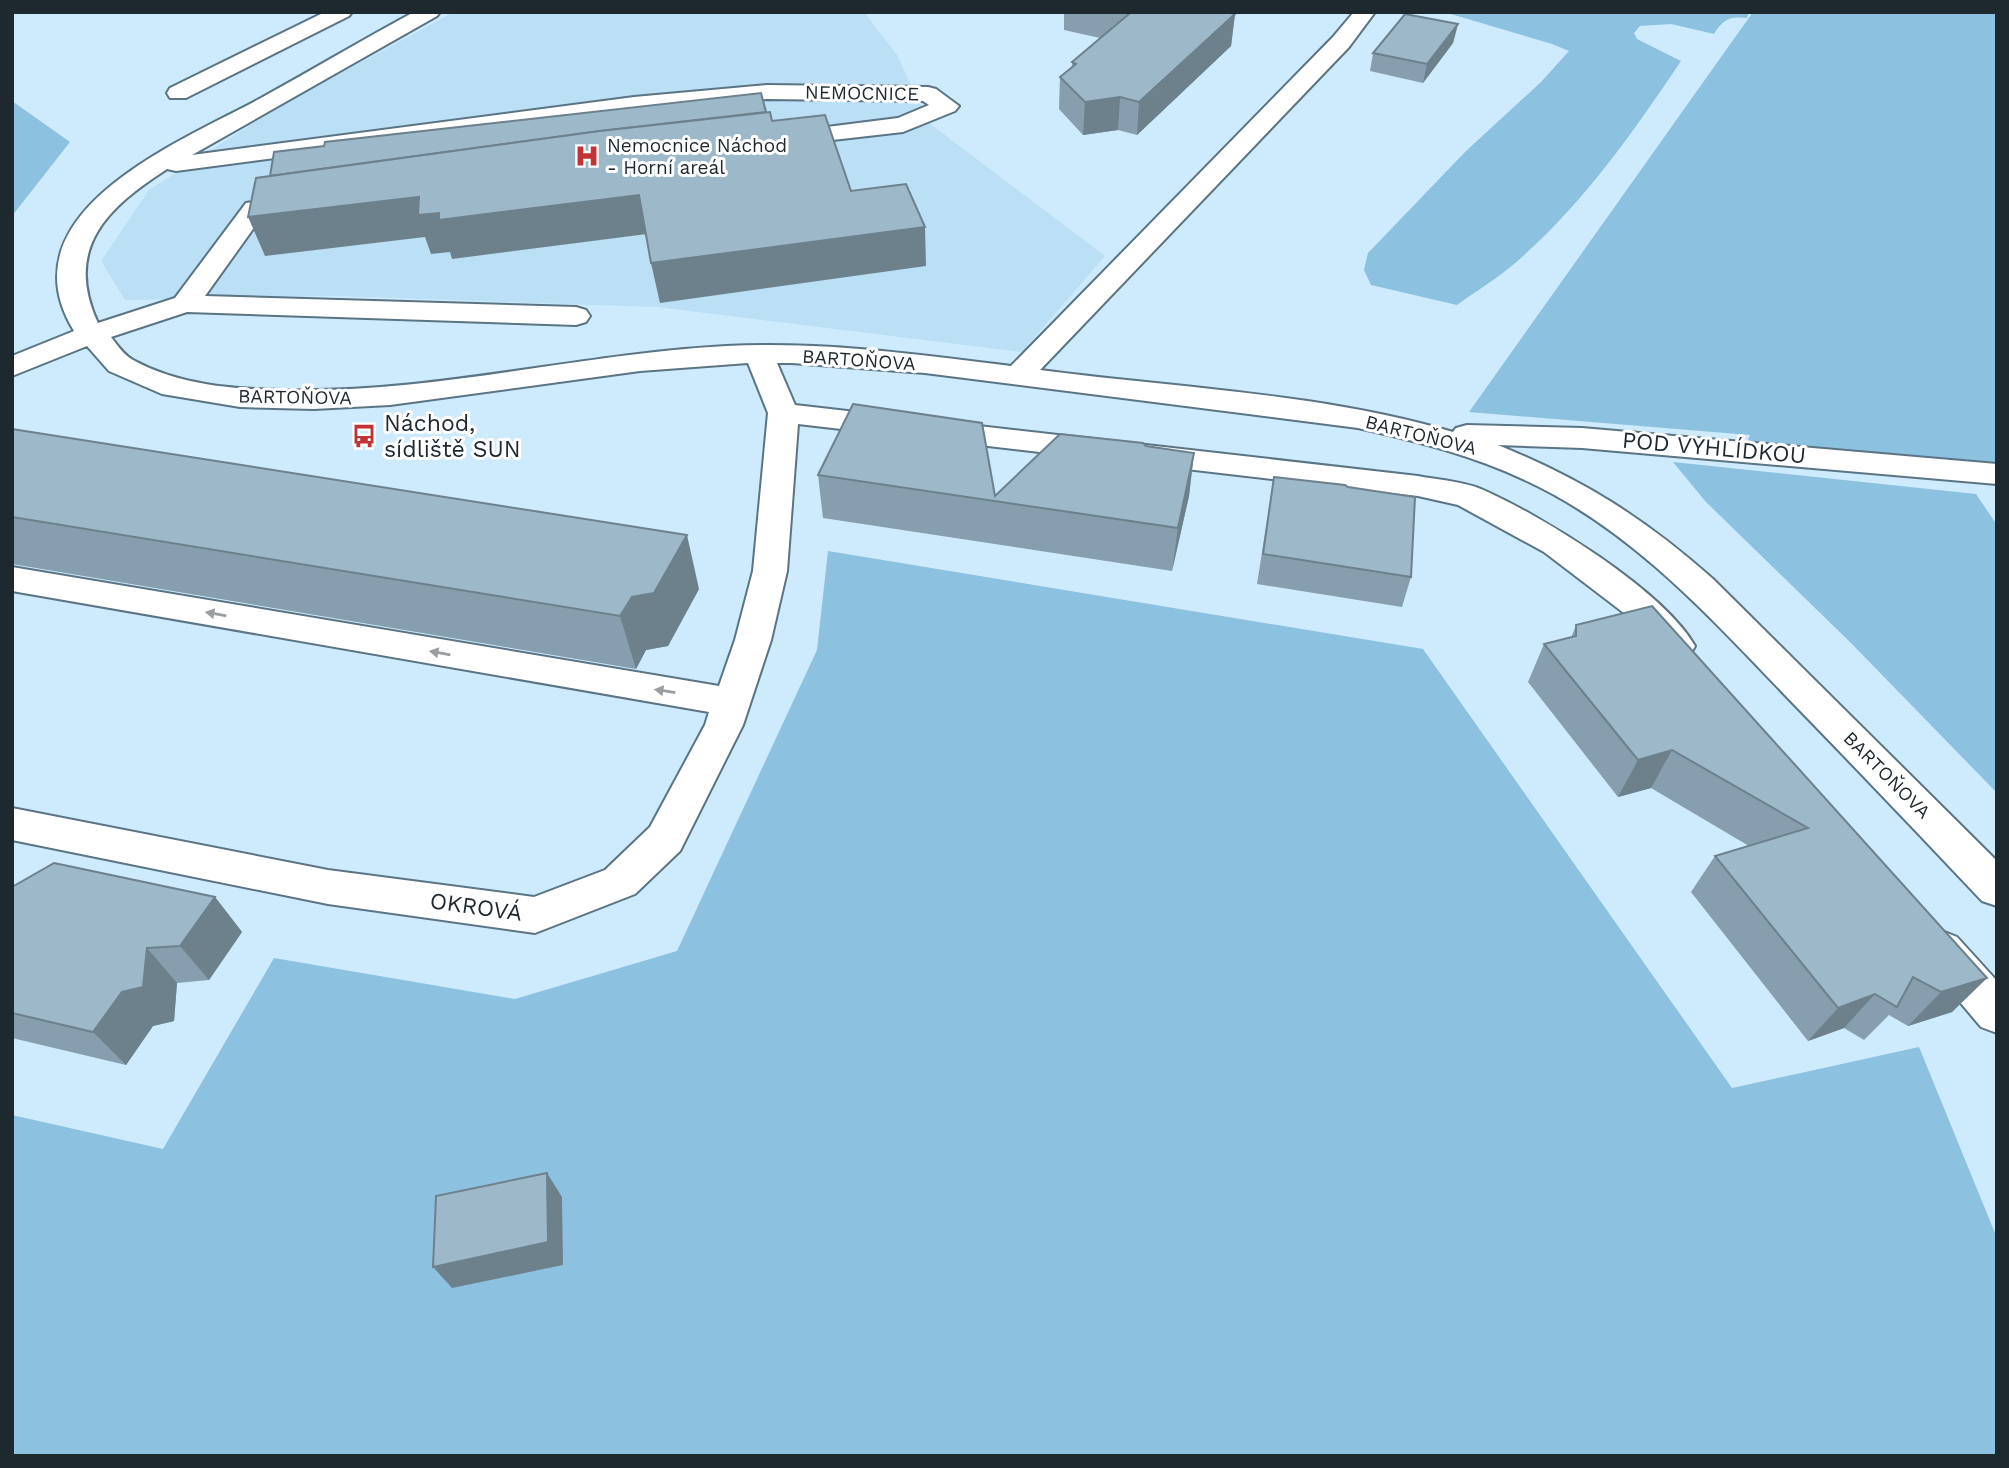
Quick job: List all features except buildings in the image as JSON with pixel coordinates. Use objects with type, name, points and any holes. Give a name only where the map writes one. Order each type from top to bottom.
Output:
[{"type":"street","points":[[178,93],[342,12]]},
{"type":"street","name":"BARTOŇOVA","points":[[430,12],[157,167],[102,206],[81,234],[73,261],[71,292],[89,335],[111,358],[132,372],[171,386],[211,394],[282,400],[414,395],[660,360],[759,354],[859,359],[1327,415],[1378,422],[1430,434],[1495,456],[1569,489],[1619,520],[1660,551],[1713,597],[1997,889]]},
{"type":"street","points":[[1018,376],[1340,42],[1365,12]]},
{"type":"street","name":"NEMOCNICE","points":[[157,167],[634,104],[767,92],[928,94],[947,106],[903,125],[756,142]]},
{"type":"street","points":[[185,304],[255,208],[323,199]]},
{"type":"street","points":[[12,367],[89,335],[185,304],[576,316]]},
{"type":"street","name":"OKROVÁ","points":[[12,824],[328,887],[535,915],[620,882],[665,839],[724,725],[753,640],[770,571],[783,413],[759,354]]},
{"type":"street","points":[[783,413],[1418,486],[1468,496],[1556,544],[1650,614],[1695,667]]},
{"type":"street","name":"POD VYHLÍDKOU","points":[[1430,434],[1596,439],[1997,474]]},
{"type":"street","points":[[12,579],[732,702]]},
{"type":"street","points":[[1924,929],[1997,1013]]},
{"type":"shaded area","name":"Nemocnice Náchod - Horní areál","points":[[454,12],[864,12],[897,55],[929,123],[1105,256],[1022,352],[657,307],[335,296],[125,300],[101,261],[149,190],[278,107]]},
{"type":"shaded area","points":[[1444,12],[1749,12],[1747,18],[1731,18],[1724,22],[1714,34],[1671,24],[1640,26],[1634,33],[1637,39],[1681,61],[1627,139],[1567,213],[1515,264],[1457,305],[1371,285],[1364,270],[1368,253],[1466,151],[1541,82],[1569,51]]},
{"type":"shaded area","points":[[1753,12],[1997,12],[1997,467],[1747,442],[1750,435],[1469,412]]},
{"type":"shaded area","points":[[12,101],[70,142],[12,216]]},
{"type":"shaded area","points":[[1673,462],[1976,494],[1997,525],[1997,793],[1850,642],[1706,502]]},
{"type":"shaded area","points":[[828,551],[1423,649],[1732,1088],[1919,1047],[1997,1238],[1997,1456],[12,1456],[12,1115],[163,1149],[274,958],[515,999],[677,951],[817,650]]},
{"type":"place","name":"Nemocnice Náchod - Horní areál","points":[[587,156]]},
{"type":"place","name":"Náchod, sídliště SUN","points":[[364,436]]}]
